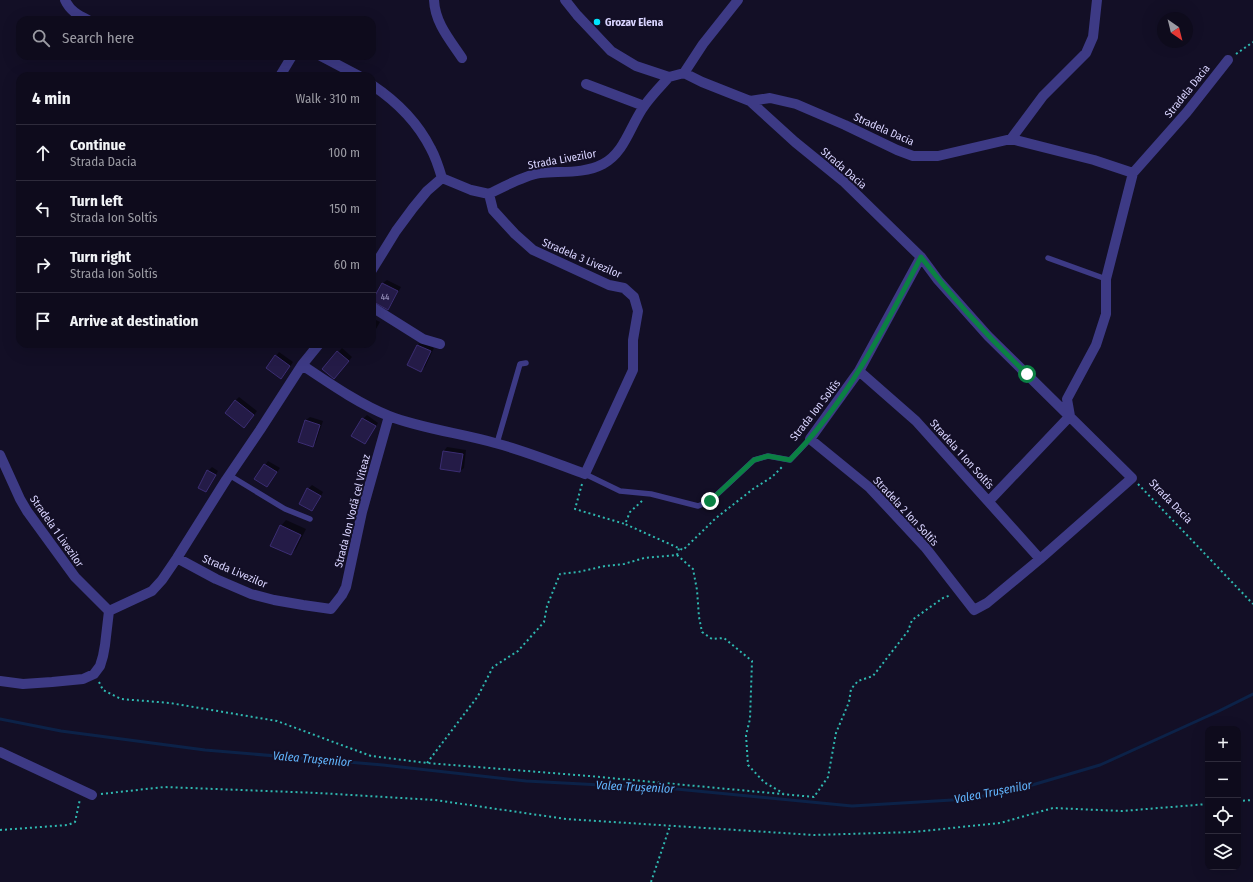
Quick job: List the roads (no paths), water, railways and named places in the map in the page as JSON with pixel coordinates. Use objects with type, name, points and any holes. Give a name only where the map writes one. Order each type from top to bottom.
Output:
[{"type":"street","points":[[65,0],[68,6],[80,16]]},
{"type":"street","points":[[434,0],[437,19],[444,33],[462,58]]},
{"type":"street","points":[[565,0],[611,51],[636,66],[668,76],[684,73],[738,0]]},
{"type":"street","points":[[1088,0],[1095,11]]},
{"type":"street","points":[[1011,139],[1043,96],[1086,54],[1093,37],[1097,0]]},
{"type":"street","points":[[282,72],[290,60]]},
{"type":"street","points":[[329,60],[351,72]]},
{"type":"street","name":"Stradela Dacia","points":[[1106,279],[1133,173],[1187,112],[1228,60]]},
{"type":"street","name":"Strada Dacia","points":[[684,73],[702,82],[750,101],[795,142],[843,181],[921,257],[938,280],[988,336],[1132,478],[1040,559]]},
{"type":"street","name":"Strada Livezilor","points":[[489,194],[538,174],[581,171],[604,164],[620,149],[644,106],[668,76]]},
{"type":"street","points":[[586,84],[644,106]]},
{"type":"street","points":[[376,88],[397,104],[422,134],[432,149],[442,178],[471,190],[489,194]]},
{"type":"street","name":"Stradela Dacia","points":[[750,101],[770,98],[796,104],[913,156],[938,156],[1011,139],[1094,160],[1133,173]]},
{"type":"street","points":[[376,264],[413,208],[427,190],[442,178]]},
{"type":"street","name":"Stradela 3 Livezilor","points":[[489,194],[493,210],[515,234],[533,250],[609,285],[624,288],[634,297],[638,311],[633,340],[633,370],[585,474]]},
{"type":"street","name":"Strada Ion Soltîs","points":[[810,439],[859,371],[921,257]]},
{"type":"street","points":[[989,502],[1070,416],[1067,399],[1096,345],[1106,314],[1106,279]]},
{"type":"street","points":[[376,310],[423,339],[440,344]]},
{"type":"street","points":[[0,681],[23,684],[52,682],[83,679],[94,674],[100,666],[104,650],[109,611],[152,591],[162,580],[229,475],[302,365],[316,348]]},
{"type":"street","points":[[302,365],[324,380],[388,416],[418,425],[497,443],[585,474]]},
{"type":"street","name":"Stradela 1 Ion Soltîs","points":[[859,371],[916,421],[1040,559]]},
{"type":"street","name":"Strada Ion Vodă cel Viteaz","points":[[331,609],[342,595],[346,586],[362,512],[388,416]]},
{"type":"street","name":"Stradela 2 Ion Soltîs","points":[[810,439],[870,488],[925,547],[974,610],[988,603],[1040,559]]},
{"type":"street","name":"Stradela 1 Livezilor","points":[[0,455],[27,511],[75,577],[109,611]]},
{"type":"street","name":"Strada Livezilor","points":[[177,558],[216,579],[251,594],[302,606],[331,609]]},
{"type":"street","points":[[0,752],[92,795]]},
{"type":"lane","points":[[1048,258],[1106,279]]},
{"type":"lane","points":[[497,443],[520,364],[526,363]]},
{"type":"lane","name":"Strada Ion Soltîs","points":[[585,474],[620,491],[651,494],[698,506],[710,501],[754,460],[768,456],[790,460],[810,439]]},
{"type":"lane","points":[[229,475],[285,509],[310,519]]},
{"type":"waterway","name":"Valea Trușenilor","points":[[0,719],[61,731],[205,750],[383,765],[526,781],[676,789],[852,806],[969,799],[1022,788],[1100,765],[1253,694]]},
{"type":"place","name":"Grozav Elena","points":[[597,22]]}]
